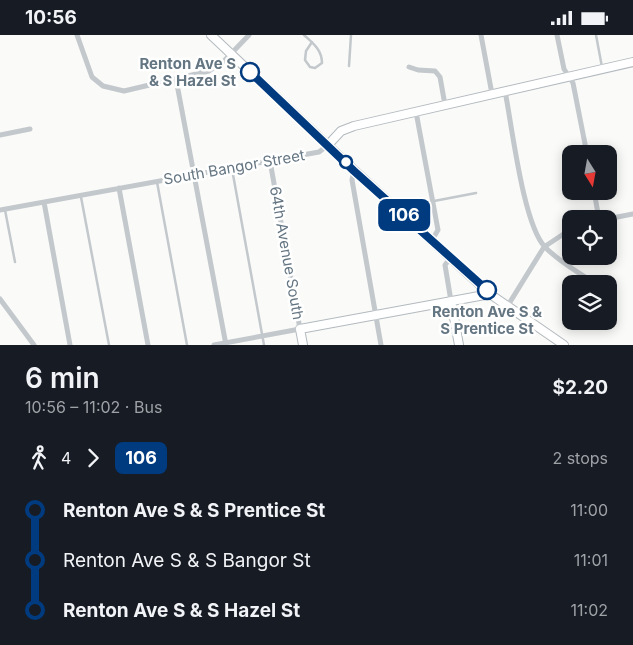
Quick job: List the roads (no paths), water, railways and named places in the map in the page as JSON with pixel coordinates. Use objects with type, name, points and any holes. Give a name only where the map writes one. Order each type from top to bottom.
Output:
[{"type":"street","points":[[76,35],[92,77],[103,86],[124,91],[209,71],[231,54],[249,35]]},
{"type":"street","points":[[211,35],[354,171],[490,294],[564,345]]},
{"type":"street","points":[[481,35],[492,94]]},
{"type":"street","points":[[557,35],[564,69],[573,83],[585,145]]},
{"type":"street","name":"South Bangor Street","points":[[2,210],[319,152],[347,128],[633,62]]},
{"type":"street","points":[[409,67],[418,70],[433,70],[438,73],[445,105]]},
{"type":"street","points":[[176,79],[226,344]]},
{"type":"street","points":[[505,91],[527,207],[533,228],[544,247],[583,275]]},
{"type":"street","points":[[416,112],[438,230],[432,240]]},
{"type":"street","points":[[0,135],[30,129]]},
{"type":"street","name":"64th Avenue South","points":[[270,161],[303,345]]},
{"type":"street","points":[[354,171],[352,180],[381,345]]},
{"type":"street","points":[[119,188],[148,345]]},
{"type":"street","points":[[44,202],[70,345]]},
{"type":"street","points":[[617,217],[633,214]]},
{"type":"street","points":[[507,307],[544,247],[562,235]]},
{"type":"street","points":[[451,257],[445,265],[459,345]]},
{"type":"street","points":[[214,345],[490,294]]},
{"type":"street","points":[[0,299],[34,345]]},
{"type":"lane","points":[[304,35],[312,42],[320,50],[322,63],[315,68],[310,67],[305,60],[306,51],[312,42]]},
{"type":"lane","points":[[349,66],[351,35]]},
{"type":"lane","points":[[596,35],[603,68]]},
{"type":"lane","points":[[232,168],[264,345]]},
{"type":"lane","points":[[157,181],[187,345]]},
{"type":"lane","points":[[432,201],[476,193]]},
{"type":"lane","points":[[81,195],[109,345]]},
{"type":"lane","points":[[2,210],[15,262]]},
{"type":"place","name":"Renton Ave S & S Hazel St","points":[[250,72]]},
{"type":"place","name":"Renton Ave S & S Prentice St","points":[[487,290]]}]
